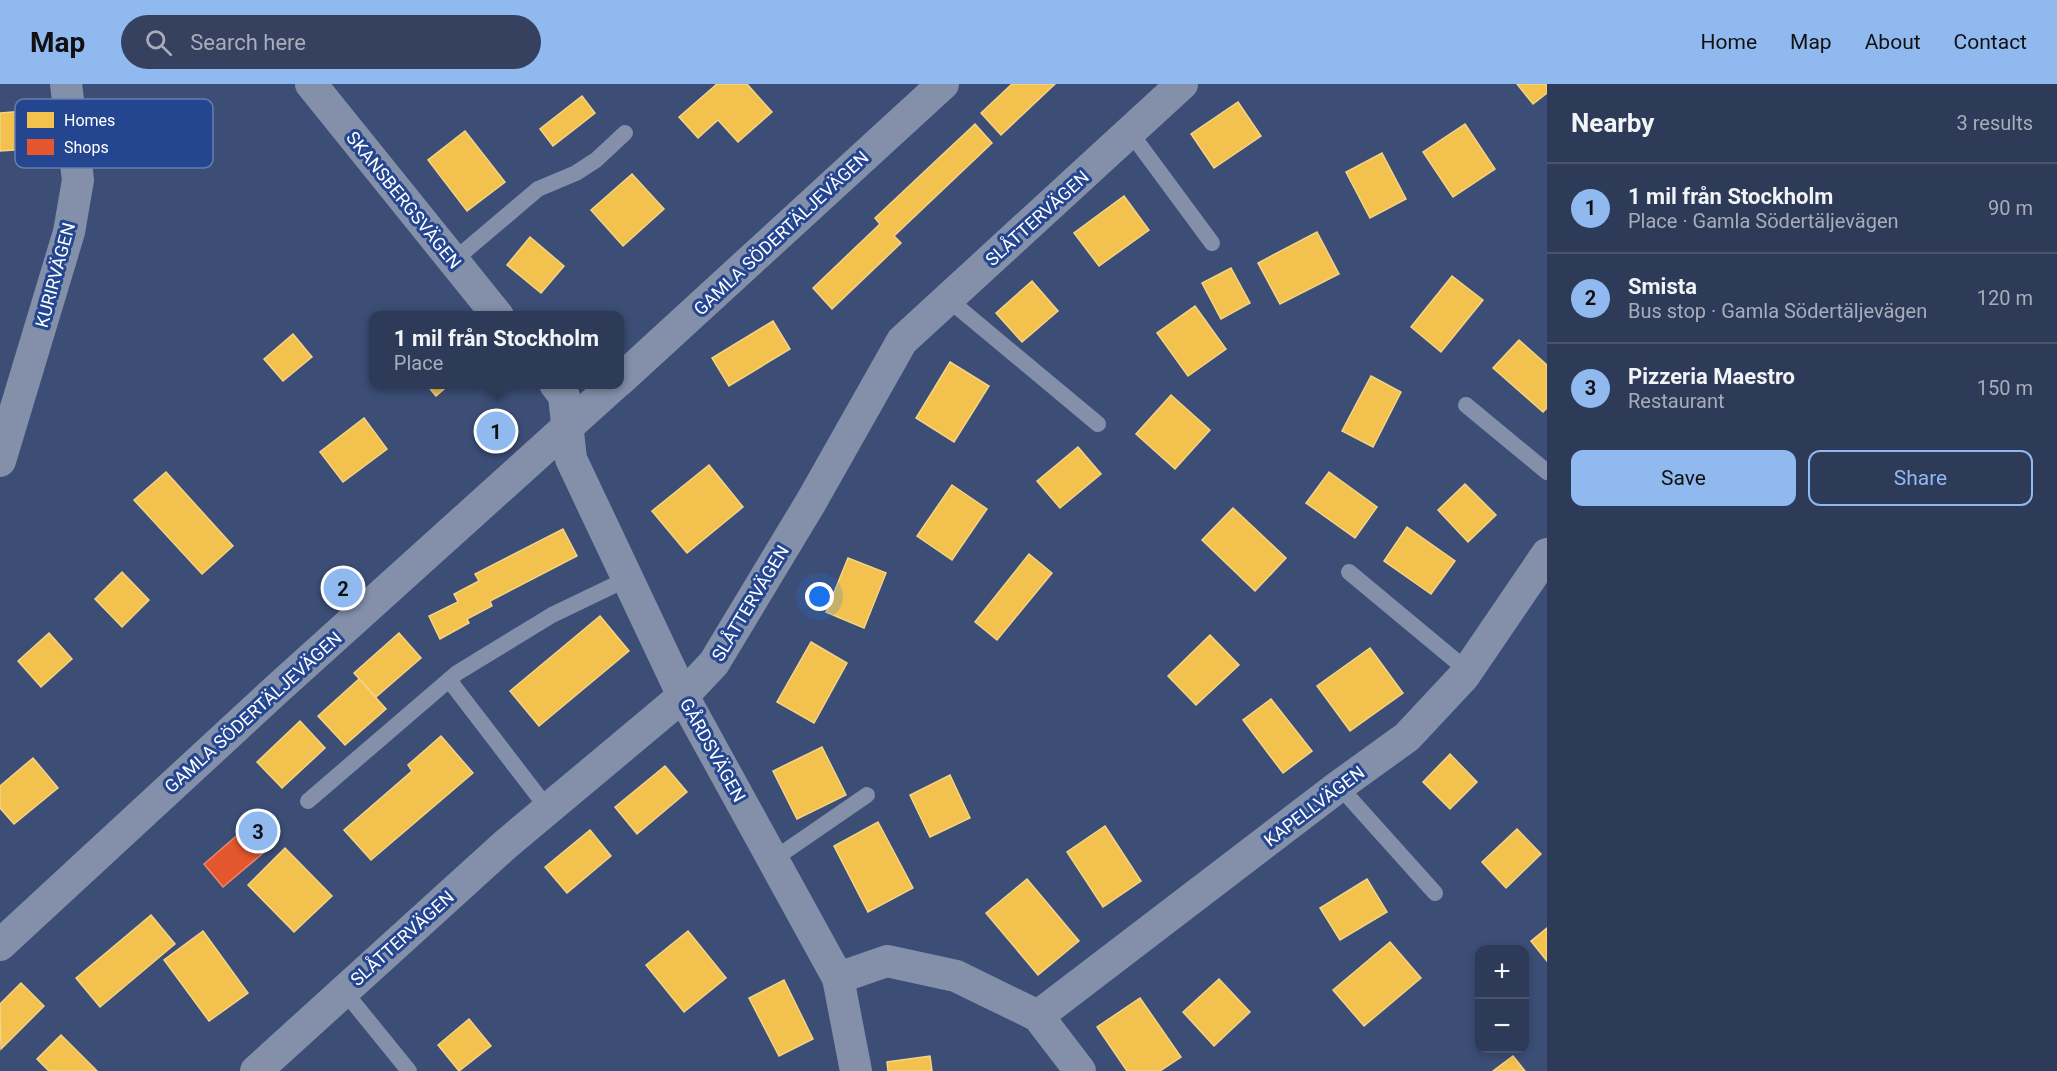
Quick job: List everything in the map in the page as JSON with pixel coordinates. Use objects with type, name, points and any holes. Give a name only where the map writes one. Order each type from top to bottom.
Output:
[{"type":"street","name":"KURIRVÄGEN","points":[[66,84],[68,99]]},
{"type":"street","name":"SKANSBERGSVÄGEN","points":[[311,84],[495,311]]},
{"type":"street","name":"GAMLA SÖDERTÄLJEVÄGEN","points":[[624,376],[943,84]]},
{"type":"street","name":"SLÅTTERVÄGEN","points":[[256,1071],[548,808],[683,696],[714,663],[812,502],[902,341],[1182,84]]},
{"type":"street","name":"KURIRVÄGEN","points":[[0,461],[69,232],[78,180],[76,168]]},
{"type":"street","points":[[559,389],[564,396],[566,430]]},
{"type":"street","name":"GAMLA SÖDERTÄLJEVÄGEN","points":[[0,945],[284,682],[610,389]]},
{"type":"street","name":"GÅRDSVÄGEN","points":[[566,430],[571,459],[683,696],[838,978],[856,1071]]},
{"type":"street","name":"KAPELLVÄGEN","points":[[1038,1016],[1339,786],[1407,737],[1468,671],[1547,554]]},
{"type":"street","points":[[838,978],[887,961],[956,976],[1038,1016],[1080,1071]]},
{"type":"lane","points":[[1130,132],[1212,243]]},
{"type":"lane","points":[[453,261],[538,189],[576,173],[596,160],[625,133]]},
{"type":"lane","points":[[948,299],[1098,424]]},
{"type":"lane","points":[[1466,405],[1547,472]]},
{"type":"lane","points":[[1349,572],[1468,671]]},
{"type":"lane","points":[[308,801],[449,680],[552,615],[627,579]]},
{"type":"lane","points":[[449,680],[548,808]]},
{"type":"lane","points":[[1339,786],[1435,893]]},
{"type":"lane","points":[[774,860],[867,795]]},
{"type":"lane","points":[[344,991],[409,1071]]},
{"type":"building: Homes","points":[[717,84],[747,84],[772,112],[738,142],[718,120],[698,138],[679,117]]},
{"type":"building: Homes","points":[[1012,84],[1055,84],[1001,135],[981,113]]},
{"type":"building: Homes","points":[[1517,84],[1547,84],[1547,93],[1533,104]]},
{"type":"building: Homes","points":[[582,96],[595,113],[553,146],[540,129]]},
{"type":"building: Homes","points":[[1238,102],[1261,136],[1214,168],[1191,134]]},
{"type":"building: Homes","points":[[15,112],[15,150],[0,151],[0,113]]},
{"type":"building: Homes","points":[[975,124],[992,143],[894,236],[901,243],[832,309],[813,288],[880,224],[875,218]]},
{"type":"building: Homes","points":[[1465,124],[1495,169],[1453,197],[1423,152]]},
{"type":"building: Homes","points":[[465,131],[505,182],[467,211],[428,160]]},
{"type":"building: Homes","points":[[1382,153],[1406,199],[1370,218],[1346,172]]},
{"type":"building: Homes","points":[[632,174],[664,209],[623,246],[591,210]]},
{"type":"building: Homes","points":[[1124,196],[1149,230],[1099,266],[1074,233]]},
{"type":"building: Homes","points":[[1317,232],[1339,274],[1280,304],[1258,263]]},
{"type":"building: Homes","points":[[530,237],[564,266],[541,293],[507,265]]},
{"type":"building: Homes","points":[[1231,268],[1250,303],[1221,319],[1202,283]]},
{"type":"building: Homes","points":[[1452,276],[1483,300],[1441,352],[1411,327]]},
{"type":"building: Homes","points":[[1032,281],[1058,311],[1022,342],[996,313]]},
{"type":"building: Homes","points":[[1195,306],[1226,349],[1188,376],[1157,333]]},
{"type":"building: Homes","points":[[773,321],[790,349],[729,386],[712,358]]},
{"type":"building: Homes","points":[[293,334],[312,357],[283,381],[264,359]]},
{"type":"building: Homes","points":[[1519,340],[1547,365],[1547,408],[1543,412],[1493,368]]},
{"type":"building: Homes","points":[[950,362],[989,386],[954,442],[916,418]]},
{"type":"building: Homes","points":[[1371,376],[1401,392],[1373,447],[1342,431]]},
{"type":"building: Homes","points":[[430,389],[444,389],[436,396]]},
{"type":"building: Homes","points":[[1171,395],[1210,430],[1175,469],[1136,434]]},
{"type":"building: Homes","points":[[364,418],[387,449],[343,482],[320,452]]},
{"type":"building: Homes","points":[[1078,447],[1101,474],[1060,508],[1037,481]]},
{"type":"building: Homes","points":[[709,465],[743,507],[687,553],[652,511]]},
{"type":"building: Homes","points":[[166,472],[233,546],[202,574],[134,500]]},
{"type":"building: Homes","points":[[1329,472],[1377,507],[1355,538],[1306,503]]},
{"type":"building: Homes","points":[[1465,484],[1496,515],[1468,542],[1438,510]]},
{"type":"building: Homes","points":[[952,485],[987,509],[952,560],[917,536]]},
{"type":"building: Homes","points":[[1233,508],[1286,558],[1255,591],[1202,540]]},
{"type":"building: Homes","points":[[1407,527],[1455,561],[1431,594],[1384,561]]},
{"type":"building: Homes","points":[[563,529],[577,556],[490,601],[492,606],[467,619],[469,623],[440,639],[429,616],[458,602],[454,594],[479,581],[475,574]]},
{"type":"building: Homes","points":[[1029,554],[1052,573],[997,640],[975,622]]},
{"type":"building: Homes","points":[[848,558],[886,573],[864,628],[826,612]]},
{"type":"building: Homes","points":[[122,572],[149,600],[122,627],[95,599]]},
{"type":"building: Homes","points":[[600,616],[629,651],[539,726],[510,691]]},
{"type":"building: Homes","points":[[49,633],[72,659],[41,687],[18,661]]},
{"type":"building: Homes","points":[[399,633],[421,658],[376,697],[354,673]]},
{"type":"building: Homes","points":[[1210,635],[1239,665],[1196,705],[1168,676]]},
{"type":"building: Homes","points":[[811,642],[847,663],[814,723],[777,702]]},
{"type":"building: Homes","points":[[1370,648],[1403,693],[1350,731],[1317,686]]},
{"type":"building: Homes","points":[[359,679],[386,709],[345,745],[318,716]]},
{"type":"building: Homes","points":[[1271,699],[1312,751],[1283,773],[1243,720]]},
{"type":"building: Homes","points":[[300,721],[325,748],[282,788],[257,762]]},
{"type":"building: Homes","points":[[441,736],[473,773],[371,860],[344,830],[412,771],[408,765]]},
{"type":"building: Homes","points":[[822,747],[846,795],[797,819],[773,771]]},
{"type":"building: Homes","points":[[1450,754],[1477,782],[1450,809],[1423,782]]},
{"type":"building: Homes","points":[[33,758],[58,788],[14,824],[0,808],[0,786]]},
{"type":"building: Homes","points":[[665,766],[687,792],[637,834],[615,807]]},
{"type":"building: Homes","points":[[950,775],[970,818],[930,837],[910,795]]},
{"type":"building: Homes","points":[[878,822],[913,888],[868,912],[834,846]]},
{"type":"building: Homes","points":[[1105,826],[1141,881],[1103,907],[1067,852]]},
{"type":"building: Homes","points":[[1517,829],[1541,854],[1506,888],[1482,862]]},
{"type":"building: Homes","points":[[590,830],[611,856],[567,893],[545,867]]},
{"type":"building: Homes","points":[[285,848],[332,896],[294,932],[248,885]]},
{"type":"building: Homes","points":[[1027,879],[1079,941],[1038,975],[986,913]]},
{"type":"building: Homes","points":[[1367,879],[1387,912],[1340,940],[1320,908]]},
{"type":"building: Homes","points":[[151,915],[175,944],[100,1007],[76,978]]},
{"type":"building: Homes","points":[[1547,928],[1547,961],[1531,941]]},
{"type":"building: Homes","points":[[203,931],[248,993],[209,1021],[164,960]]},
{"type":"building: Homes","points":[[688,931],[726,978],[684,1012],[646,965]]},
{"type":"building: Homes","points":[[1390,942],[1421,978],[1364,1026],[1333,990]]},
{"type":"building: Homes","points":[[1219,979],[1250,1012],[1214,1046],[1183,1012]]},
{"type":"building: Homes","points":[[784,980],[813,1039],[779,1056],[749,998]]},
{"type":"building: Homes","points":[[21,983],[44,1006],[1,1049],[0,1004]]},
{"type":"building: Homes","points":[[1140,998],[1181,1057],[1160,1071],[1127,1071],[1097,1027]]},
{"type":"building: Homes","points":[[469,1019],[491,1046],[459,1071],[438,1045]]},
{"type":"building: Homes","points":[[61,1035],[97,1071],[49,1071],[37,1059]]},
{"type":"building: Homes","points":[[930,1056],[932,1071],[888,1071],[887,1062]]},
{"type":"building: Homes","points":[[1513,1056],[1525,1071],[1493,1071]]},
{"type":"building: Shops","points":[[256,819],[276,842],[223,887],[204,864]]},
{"type":"place","name":"1 mil från Stockholm","points":[[496,431]]},
{"type":"place","name":"Smista","points":[[343,588]]},
{"type":"place","name":"Pizzeria Maestro","points":[[258,831]]}]
